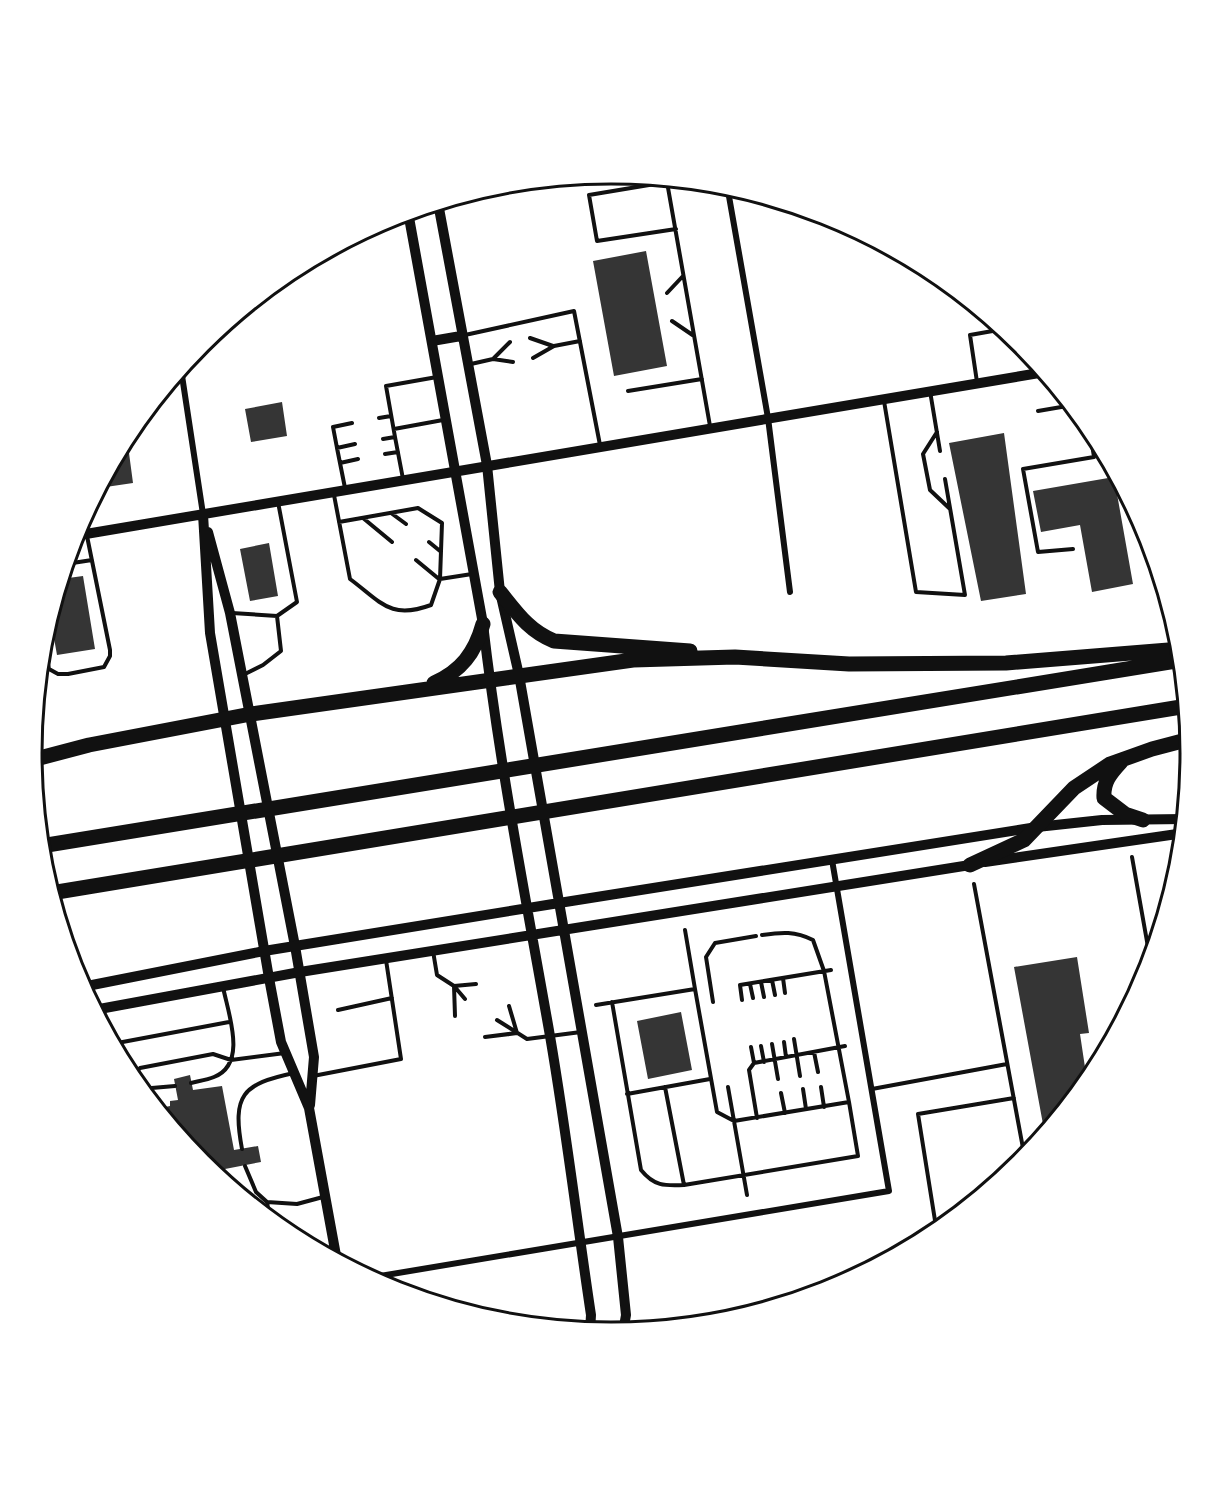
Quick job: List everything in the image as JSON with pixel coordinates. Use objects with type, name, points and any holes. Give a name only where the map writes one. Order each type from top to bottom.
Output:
[{"type":"highway","points":[[500,592],[527,625],[539,635],[554,641],[674,649],[735,657],[849,664],[1006,663],[1171,650]]},
{"type":"highway","points":[[412,691],[449,677],[458,669],[477,643],[483,624]]},
{"type":"highway","points":[[42,757],[89,745],[223,718],[489,679],[633,660],[735,657]]},
{"type":"highway","points":[[50,844],[1173,661]]},
{"type":"highway","points":[[59,892],[1179,707]]},
{"type":"highway","points":[[970,865],[1024,840],[1074,788],[1110,764],[1181,742]]},
{"type":"highway","points":[[1127,757],[1110,774],[1104,788],[1104,798],[1125,814],[1143,820]]},
{"type":"main road","points":[[439,211],[487,465],[500,592],[519,675],[618,1237],[626,1315],[625,1323]]},
{"type":"main road","points":[[410,221],[483,624],[489,679],[530,935],[550,1036],[589,1322]]},
{"type":"main road","points":[[432,341],[461,336]]},
{"type":"main road","points":[[86,533],[1036,374]]},
{"type":"main road","points":[[203,514],[230,613],[296,946],[314,1057],[309,1108]]},
{"type":"main road","points":[[203,514],[206,597],[223,718],[264,951],[286,1053],[309,1108],[335,1251]]},
{"type":"main road","points":[[92,985],[264,951],[1037,827],[1102,820],[1177,819]]},
{"type":"main road","points":[[103,1009],[386,958],[1175,834]]},
{"type":"street","points":[[729,196],[768,418],[790,591]]},
{"type":"street","points":[[182,379],[203,514]]},
{"type":"street","points":[[384,1275],[889,1191],[832,860]]},
{"type":"lane","points":[[652,185],[589,195],[597,241],[676,230]]},
{"type":"lane","points":[[668,187],[710,427]]},
{"type":"lane","points":[[667,293],[684,275]]},
{"type":"lane","points":[[461,336],[574,311],[600,446]]},
{"type":"lane","points":[[672,321],[694,337]]},
{"type":"lane","points":[[977,383],[970,335],[993,331]]},
{"type":"lane","points":[[530,338],[554,346]]},
{"type":"lane","points":[[533,358],[554,346],[580,341]]},
{"type":"lane","points":[[493,359],[510,342]]},
{"type":"lane","points":[[467,365],[493,359],[513,362]]},
{"type":"lane","points":[[403,478],[386,386],[439,377]]},
{"type":"lane","points":[[628,392],[702,379]]},
{"type":"lane","points":[[930,391],[940,451]]},
{"type":"lane","points":[[884,398],[916,591],[965,595],[945,479]]},
{"type":"lane","points":[[1038,411],[1063,407]]},
{"type":"lane","points":[[379,418],[391,416]]},
{"type":"lane","points":[[394,429],[446,420]]},
{"type":"lane","points":[[339,522],[418,508],[442,523],[440,579],[431,605],[410,613],[390,609],[350,579],[339,522],[340,463],[333,427],[352,423]]},
{"type":"lane","points":[[937,432],[923,454],[930,490],[950,509]]},
{"type":"lane","points":[[383,439],[395,437]]},
{"type":"lane","points":[[337,448],[355,444]]},
{"type":"lane","points":[[1073,549],[1038,552],[1023,470],[1094,457],[1093,450]]},
{"type":"lane","points":[[385,454],[398,452]]},
{"type":"lane","points":[[340,463],[358,459]]},
{"type":"lane","points":[[230,613],[277,616],[297,602],[278,501]]},
{"type":"lane","points":[[391,513],[406,524]]},
{"type":"lane","points":[[363,518],[392,542]]},
{"type":"lane","points":[[49,668],[58,674],[104,668],[108,662],[110,650],[86,534]]},
{"type":"lane","points":[[429,542],[440,552]]},
{"type":"lane","points":[[75,563],[92,560]]},
{"type":"lane","points":[[416,560],[440,579],[474,574]]},
{"type":"lane","points":[[243,675],[263,665],[280,651],[277,616]]},
{"type":"lane","points":[[1132,857],[1148,946]]},
{"type":"lane","points":[[974,884],[1023,1147]]},
{"type":"lane","points":[[685,930],[717,1112],[734,1121],[849,1102]]},
{"type":"lane","points":[[612,1002],[641,1170],[651,1182],[663,1186],[684,1185],[858,1156],[842,1046],[824,971],[813,940],[799,933],[781,932],[762,935]]},
{"type":"lane","points":[[713,1002],[706,957],[710,950],[715,944],[756,936]]},
{"type":"lane","points":[[433,951],[438,975],[454,986],[465,999]]},
{"type":"lane","points":[[312,1076],[401,1059],[386,958]]},
{"type":"lane","points":[[742,1000],[740,985],[831,970]]},
{"type":"lane","points":[[783,978],[786,993]]},
{"type":"lane","points":[[772,980],[775,995]]},
{"type":"lane","points":[[761,982],[764,997]]},
{"type":"lane","points":[[454,986],[476,984]]},
{"type":"lane","points":[[750,984],[753,998]]},
{"type":"lane","points":[[454,986],[455,1016]]},
{"type":"lane","points":[[191,1083],[215,1077],[225,1070],[231,1060],[234,1047],[223,987]]},
{"type":"lane","points":[[596,1005],[695,989]]},
{"type":"lane","points":[[338,1010],[392,998]]},
{"type":"lane","points":[[509,1006],[517,1033]]},
{"type":"lane","points":[[497,1020],[527,1039],[583,1032]]},
{"type":"lane","points":[[121,1042],[229,1022]]},
{"type":"lane","points":[[485,1037],[517,1033]]},
{"type":"lane","points":[[794,1040],[800,1076]]},
{"type":"lane","points":[[784,1042],[786,1057]]},
{"type":"lane","points":[[772,1044],[778,1079]]},
{"type":"lane","points":[[761,1046],[764,1062]]},
{"type":"lane","points":[[754,1063],[842,1046]]},
{"type":"lane","points":[[751,1047],[754,1063],[749,1070],[757,1118]]},
{"type":"lane","points":[[814,1052],[818,1072]]},
{"type":"lane","points":[[138,1070],[213,1054],[231,1060],[286,1053]]},
{"type":"lane","points":[[871,1089],[1007,1064]]},
{"type":"lane","points":[[242,1149],[238,1128],[238,1108],[246,1091],[262,1080],[294,1073]]},
{"type":"lane","points":[[627,1094],[710,1079]]},
{"type":"lane","points":[[151,1088],[175,1086]]},
{"type":"lane","points":[[665,1087],[684,1185]]},
{"type":"lane","points":[[728,1087],[747,1195]]},
{"type":"lane","points":[[820,1087],[824,1107]]},
{"type":"lane","points":[[802,1089],[806,1109]]},
{"type":"lane","points":[[781,1093],[784,1113]]},
{"type":"lane","points":[[936,1221],[918,1114],[1014,1098]]},
{"type":"lane","points":[[245,1166],[256,1192],[267,1202],[268,1207]]},
{"type":"lane","points":[[267,1202],[297,1204],[326,1197]]},
{"type":"building","points":[[646,251],[667,366],[614,376],[593,261]]},
{"type":"building","points":[[282,402],[287,436],[251,442],[245,409]]},
{"type":"building","points":[[1004,433],[1026,594],[981,601],[949,443]]},
{"type":"building","points":[[128,453],[133,483],[109,487],[118,469]]},
{"type":"building","points":[[1110,478],[1117,491],[1133,584],[1092,592],[1080,525],[1041,532],[1033,491]]},
{"type":"building","points":[[269,543],[278,596],[250,601],[240,549]]},
{"type":"building","points":[[83,576],[95,649],[57,655],[54,638],[70,578]]},
{"type":"building","points":[[1077,957],[1089,1033],[1080,1034],[1085,1069],[1043,1125],[1014,967]]},
{"type":"building","points":[[681,1012],[692,1070],[648,1079],[637,1021]]},
{"type":"building","points":[[190,1075],[193,1090],[222,1086],[234,1150],[258,1146],[261,1162],[225,1169],[226,1172],[183,1129],[166,1107],[170,1106],[170,1101],[178,1100],[174,1079]]}]
